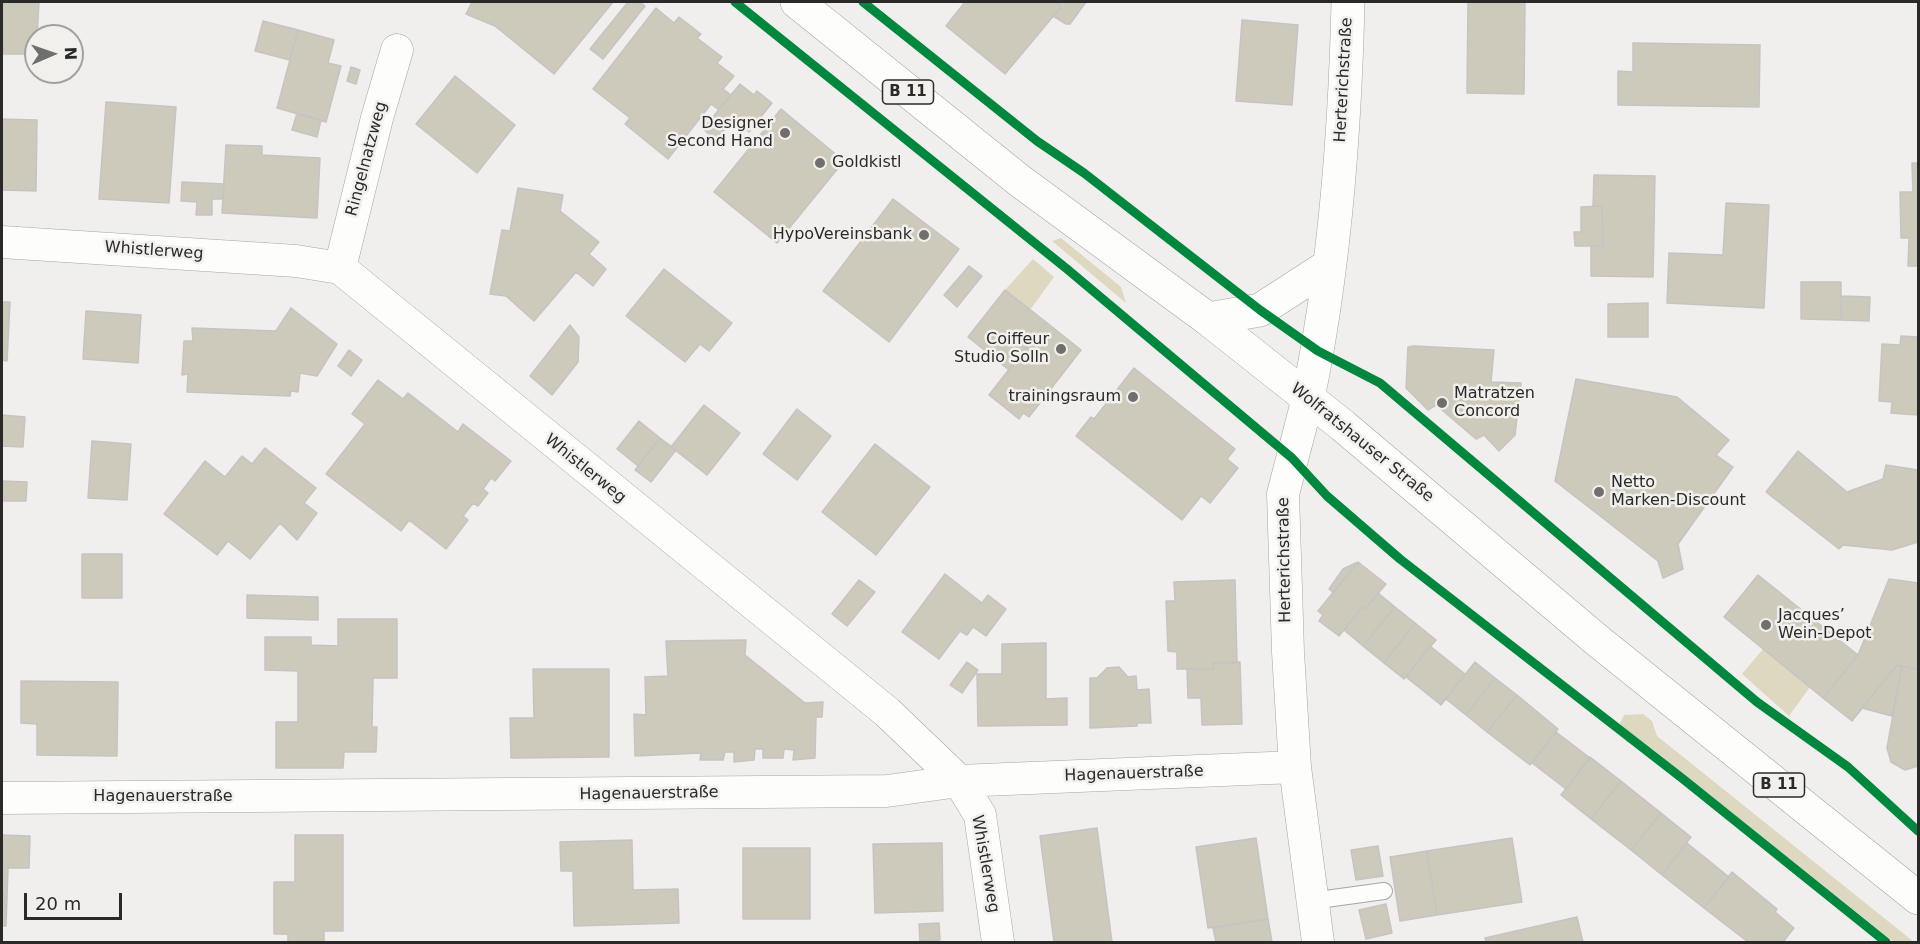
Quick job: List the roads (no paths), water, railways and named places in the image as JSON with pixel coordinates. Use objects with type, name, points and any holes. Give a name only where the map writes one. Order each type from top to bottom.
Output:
[{"type":"main road","name":"Wolfratshauser Straße","points":[[797,2],[1020,181],[1208,319],[1308,398],[1598,641],[1917,894]]},
{"type":"main road","name":"Herterichstraße","points":[[1308,398],[1318,351],[1345,106],[1348,2]]},
{"type":"main road","points":[[1208,319],[1260,310],[1328,266]]},
{"type":"street","name":"Ringelnatzweg","points":[[340,268],[376,118],[397,50]]},
{"type":"street","name":"Whistlerweg","points":[[2,242],[296,261],[340,268],[887,712],[959,781],[980,815],[998,942]]},
{"type":"street","name":"Herterichstraße","points":[[1308,398],[1283,494],[1288,652],[1295,767],[1318,942]]},
{"type":"street","name":"Hagenauerstraße","points":[[2,798],[887,791],[959,781],[1295,767]]},
{"type":"lane","points":[[1311,902],[1384,891]]},
{"type":"place","name":"Designer Second Hand","points":[[785,133]]},
{"type":"place","name":"Goldkistl","points":[[820,163]]},
{"type":"place","name":"HypoVereinsbank","points":[[924,235]]},
{"type":"place","name":"Coiffeur Studio Solln","points":[[1061,349]]},
{"type":"place","name":"trainingsraum","points":[[1133,397]]},
{"type":"place","name":"Matratzen Concord","points":[[1442,403]]},
{"type":"place","name":"Netto Marken-Discount","points":[[1599,492]]},
{"type":"place","name":"Jacques’ Wein-Depot","points":[[1766,625]]}]
